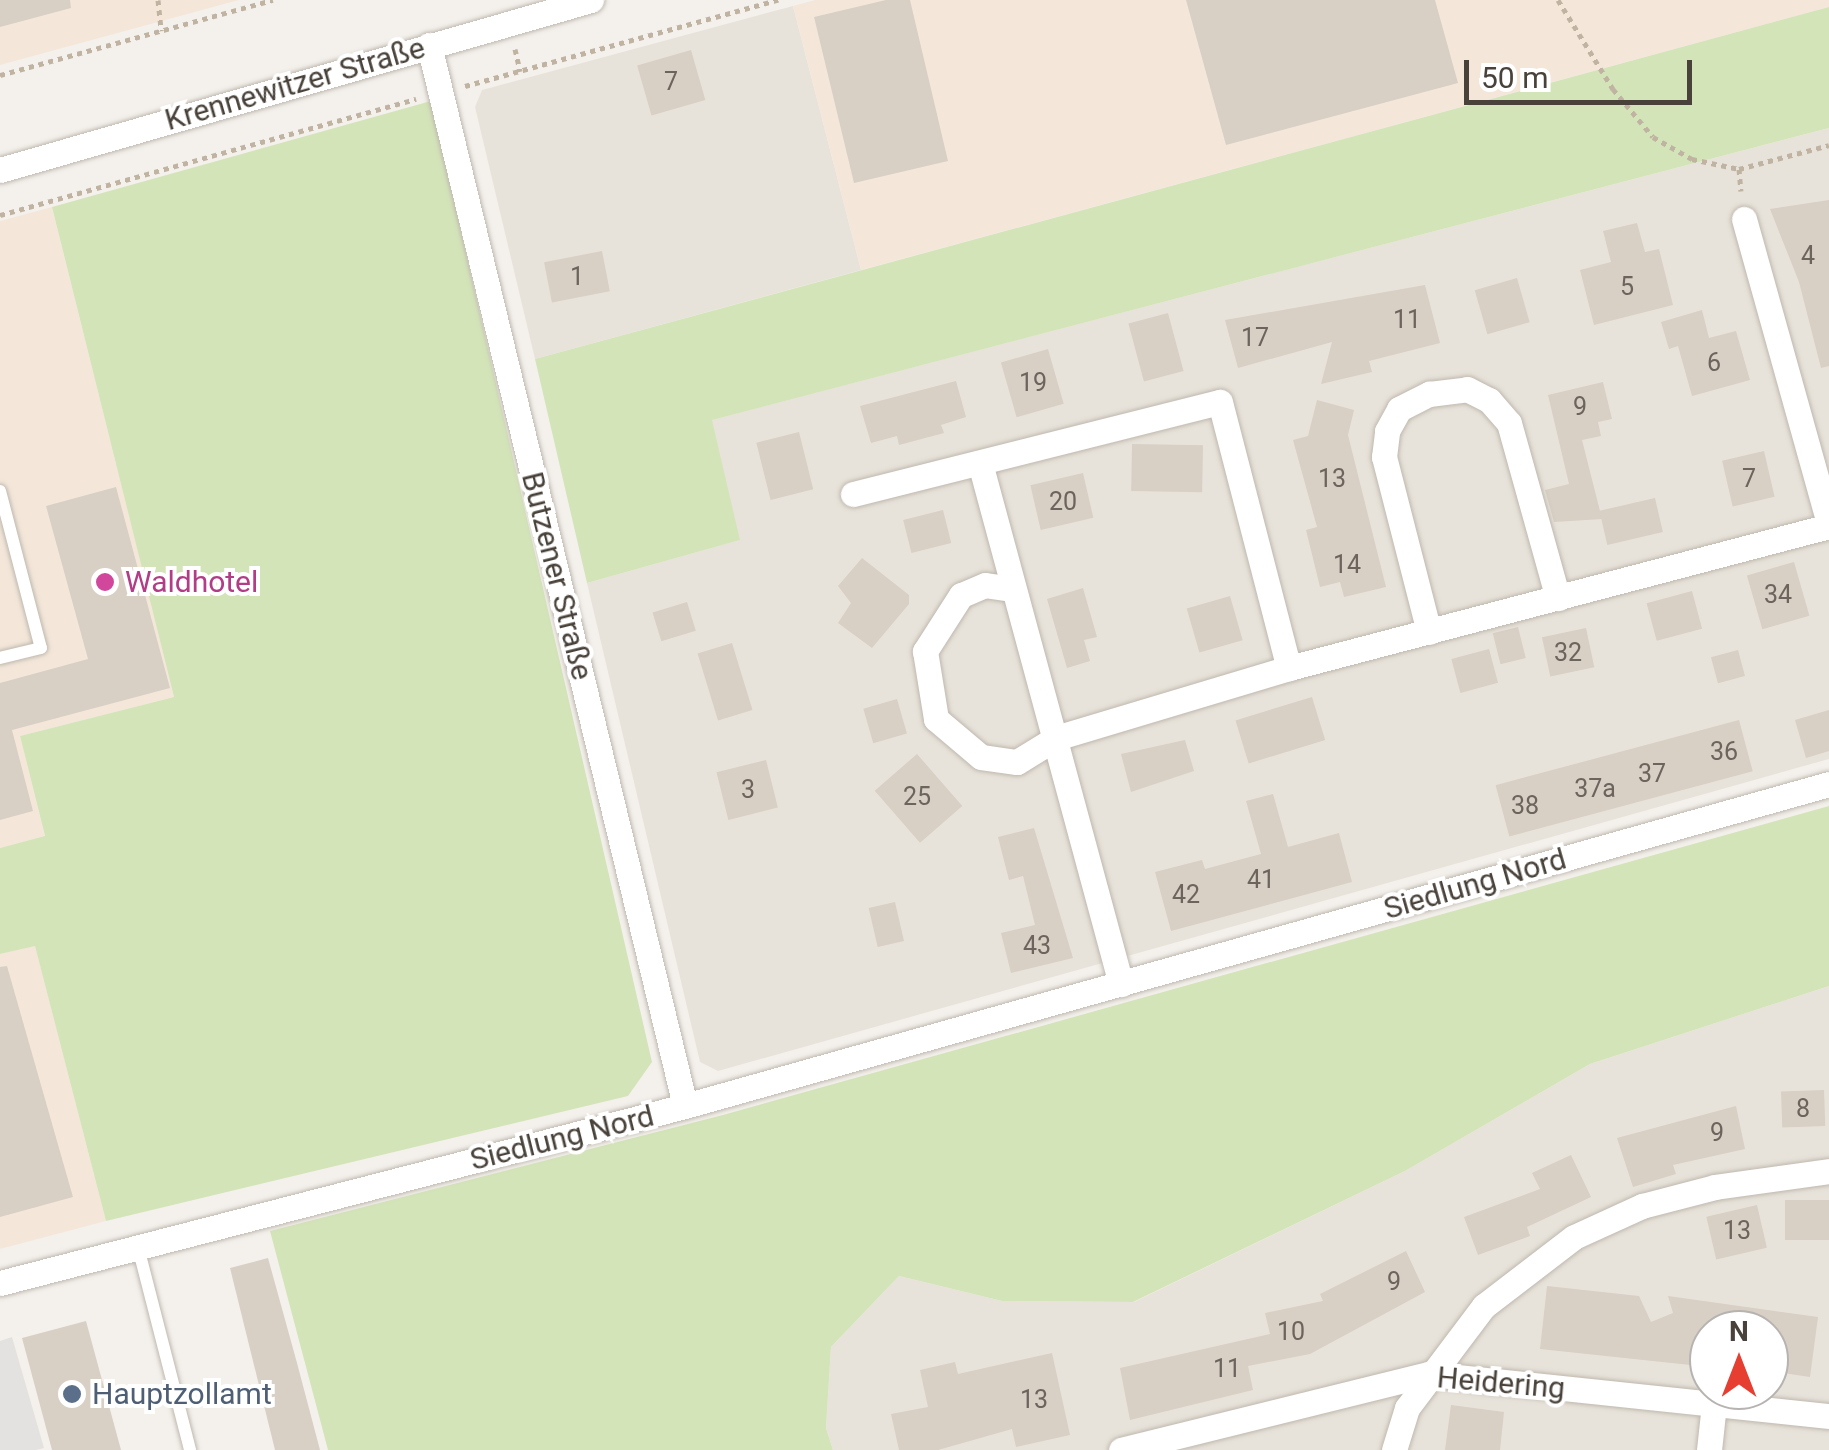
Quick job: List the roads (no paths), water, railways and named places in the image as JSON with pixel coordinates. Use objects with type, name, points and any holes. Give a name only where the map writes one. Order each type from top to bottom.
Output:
[{"type":"street","name":"Krennewitzer Straße","points":[[0,170],[574,2]]},
{"type":"street","name":"Butzener Straße","points":[[429,45],[684,1106]]},
{"type":"street","points":[[1013,589],[984,585],[961,595],[938,622],[925,651],[936,720],[981,757],[1017,762],[1056,738],[1289,668],[1829,524],[1744,219]]},
{"type":"street","points":[[1429,632],[1384,457],[1387,431],[1399,409],[1429,394],[1467,388],[1489,400],[1510,424],[1558,598]]},
{"type":"street","points":[[853,494],[1220,402],[1289,668]]},
{"type":"street","points":[[980,463],[1121,984]]},
{"type":"street","name":"Siedlung Nord","points":[[0,1283],[684,1106],[1829,784]]},
{"type":"street","points":[[1394,1450],[1407,1408],[1484,1306],[1574,1238],[1642,1206],[1715,1187],[1829,1171]]},
{"type":"street","name":"Heidering","points":[[1121,1450],[1429,1374],[1689,1401]]},
{"type":"street","points":[[1709,1450],[1713,1410]]},
{"type":"street","name":"Heidering","points":[[1772,1410],[1829,1416]]},
{"type":"lane","points":[[0,491],[42,648],[0,658]]},
{"type":"lane","points":[[138,1248],[190,1450]]},
{"type":"place","name":"Waldhotel","points":[[105,582]]},
{"type":"place","name":"Hauptzollamt","points":[[72,1394]]}]
